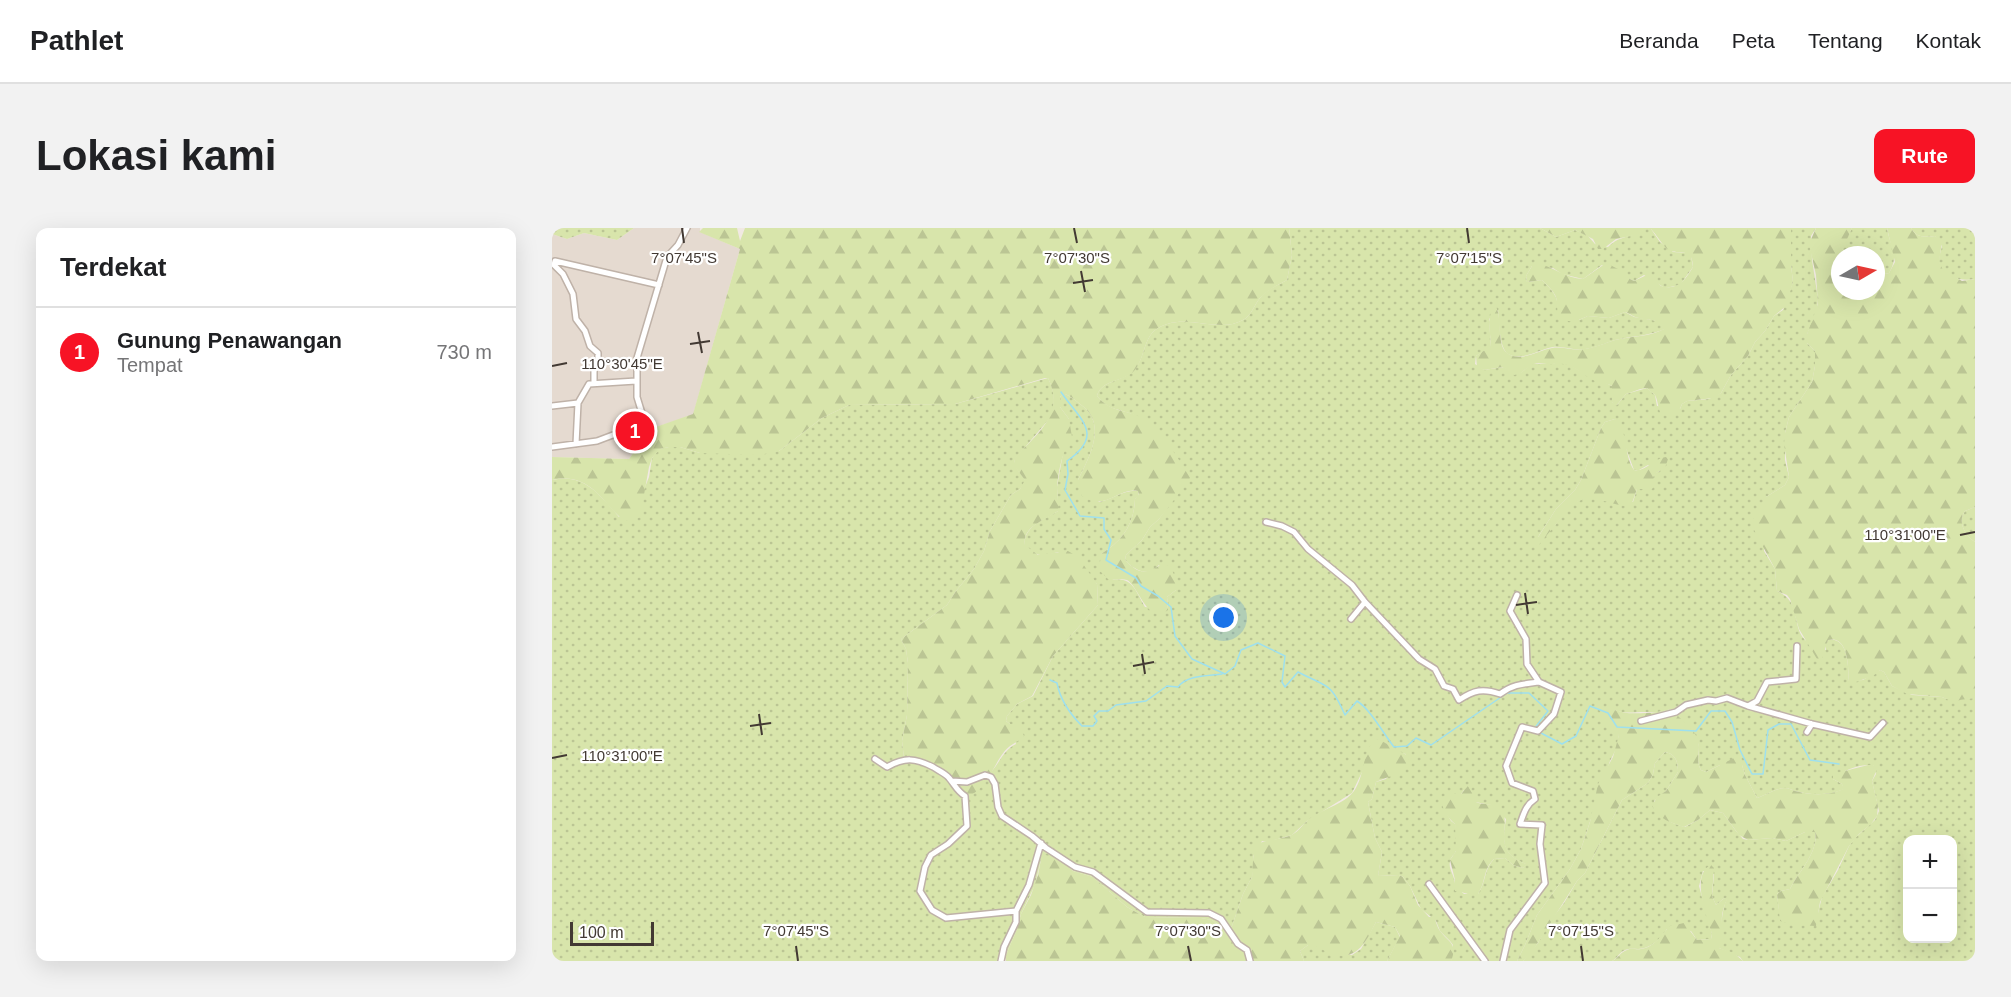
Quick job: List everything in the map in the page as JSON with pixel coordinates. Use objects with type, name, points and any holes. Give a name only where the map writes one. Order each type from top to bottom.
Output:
[{"type":"street","points":[[552,447],[597,441],[642,424],[644,420],[636,381],[637,358],[667,257],[687,228]]},
{"type":"street","points":[[594,383],[598,353],[588,343],[585,331],[576,320],[573,294],[563,274],[554,265],[555,261],[659,285]]},
{"type":"street","points":[[576,444],[578,403],[589,384],[636,381]]},
{"type":"street","points":[[552,406],[578,403]]},
{"type":"street","points":[[1266,522],[1294,532],[1308,549],[1352,585],[1365,602],[1419,658],[1435,669],[1444,686],[1453,689],[1459,699],[1479,689],[1500,694],[1510,687],[1539,682]]},
{"type":"street","points":[[1503,961],[1510,930],[1545,883],[1540,844],[1542,825],[1521,824],[1529,802],[1535,799],[1533,791],[1512,783],[1506,766],[1522,727],[1538,731],[1554,714],[1561,692],[1539,682],[1527,664],[1526,639],[1510,611],[1517,595]]},
{"type":"street","points":[[1351,619],[1365,602]]},
{"type":"street","points":[[1748,706],[1757,701],[1767,682],[1796,679],[1797,646]]},
{"type":"street","points":[[1641,721],[1676,712],[1686,705],[1728,698],[1812,724],[1870,737],[1883,723]]},
{"type":"street","points":[[1807,732],[1812,724]]},
{"type":"street","points":[[875,759],[887,766],[903,759],[916,759],[943,773],[952,781],[955,789],[965,796],[967,826],[948,844],[931,855],[926,867],[920,891],[932,910],[946,918],[1016,911]]},
{"type":"street","points":[[952,781],[967,782],[985,775],[991,777],[995,784],[998,807],[1002,816],[1075,867],[1093,872],[1148,912],[1209,913],[1221,919],[1238,944],[1248,950],[1250,961]]},
{"type":"street","points":[[1001,961],[1004,947],[1016,922],[1016,911],[1029,885],[1041,843]]},
{"type":"street","points":[[1429,884],[1485,961]]},
{"type":"shaded area","points":[[634,228],[700,228],[700,232],[740,249],[693,415],[650,429],[629,459],[552,457],[552,234],[567,239],[584,233],[617,240]]},
{"type":"green space","points":[[552,228],[634,228],[617,240],[584,233],[567,239],[552,234]]},
{"type":"green space","points":[[703,228],[737,228],[740,241],[745,228],[1289,228],[1292,255],[1287,280],[1263,295],[1246,318],[1233,324],[1222,325],[1176,322],[1165,325],[1150,335],[1137,368],[1128,375],[1107,384],[1097,396],[1118,410],[1136,415],[1149,422],[1169,445],[1190,478],[1142,540],[1126,555],[1125,560],[1143,571],[1151,570],[1162,564],[1170,566],[1178,583],[1176,590],[1167,597],[1168,610],[1161,614],[1149,609],[1127,580],[1108,579],[1099,570],[1101,554],[1115,544],[1126,531],[1132,517],[1135,499],[1139,495],[1138,491],[1124,492],[1098,501],[1082,496],[1078,480],[1094,440],[1093,421],[1088,412],[1073,398],[1064,394],[1060,397],[1060,407],[1069,419],[1072,437],[1063,454],[1060,467],[1057,487],[1058,511],[1031,528],[1025,538],[1025,545],[1038,555],[1068,551],[1078,557],[1097,584],[1098,605],[1053,656],[1032,696],[1017,704],[1007,716],[1006,721],[1019,725],[1024,736],[1006,750],[986,781],[971,795],[957,787],[926,761],[904,758],[902,741],[907,715],[908,663],[906,649],[901,639],[947,605],[974,569],[984,551],[990,531],[1011,495],[1020,489],[1025,480],[1015,467],[1014,459],[1039,432],[1051,413],[1053,391],[1048,378],[955,404],[849,405],[822,418],[779,451],[759,455],[700,453],[680,447],[660,449],[652,458],[649,467],[640,517],[631,521],[623,519],[592,488],[568,479],[552,480],[552,457],[629,459],[650,429],[693,414],[740,249],[699,232]]},
{"type":"green space","points":[[1289,228],[1540,228],[1556,237],[1575,230],[1588,236],[1595,244],[1608,247],[1617,240],[1636,234],[1645,228],[1651,229],[1660,242],[1673,252],[1688,253],[1691,256],[1693,267],[1680,285],[1665,288],[1644,275],[1634,281],[1602,265],[1583,279],[1562,274],[1553,268],[1532,266],[1526,276],[1527,282],[1542,280],[1549,288],[1556,298],[1558,313],[1579,320],[1588,316],[1609,318],[1625,312],[1634,317],[1658,321],[1665,329],[1589,348],[1553,347],[1519,357],[1505,351],[1500,334],[1498,310],[1489,319],[1491,347],[1476,356],[1475,364],[1484,370],[1504,367],[1518,373],[1530,364],[1557,362],[1568,364],[1599,382],[1612,386],[1612,402],[1617,405],[1626,394],[1647,388],[1655,395],[1657,406],[1680,409],[1687,401],[1709,399],[1721,393],[1731,375],[1748,356],[1774,316],[1783,310],[1793,282],[1791,228],[1816,228],[1811,236],[1818,299],[1817,312],[1807,334],[1807,343],[1815,351],[1815,366],[1812,382],[1789,417],[1785,433],[1785,460],[1789,477],[1785,485],[1766,497],[1764,551],[1775,569],[1777,591],[1790,602],[1803,637],[1826,650],[1828,640],[1840,643],[1846,654],[1849,681],[1863,680],[1880,670],[1884,672],[1892,686],[1912,695],[1947,699],[1975,698],[1975,961],[1743,961],[1740,957],[1719,948],[1722,917],[1727,898],[1716,905],[1712,896],[1714,874],[1703,871],[1699,886],[1712,934],[1711,939],[1697,940],[1691,931],[1667,929],[1651,945],[1642,949],[1625,950],[1612,961],[1523,961],[1538,943],[1577,881],[1585,873],[1622,800],[1648,783],[1655,763],[1665,752],[1676,759],[1678,772],[1666,791],[1654,801],[1662,816],[1669,821],[1685,827],[1710,810],[1723,813],[1743,839],[1772,838],[1786,841],[1805,832],[1815,832],[1814,847],[1807,862],[1790,889],[1777,894],[1779,910],[1818,913],[1822,897],[1849,846],[1875,820],[1879,811],[1872,781],[1876,774],[1873,765],[1846,770],[1837,776],[1833,779],[1842,784],[1844,789],[1838,791],[1813,794],[1782,788],[1757,798],[1742,765],[1720,765],[1706,772],[1701,770],[1698,761],[1698,742],[1687,726],[1670,709],[1655,712],[1614,710],[1619,735],[1617,747],[1610,761],[1581,849],[1570,869],[1537,915],[1517,961],[1451,961],[1453,945],[1440,931],[1436,921],[1421,909],[1403,877],[1399,875],[1378,876],[1382,852],[1375,838],[1368,802],[1372,799],[1376,782],[1386,779],[1406,754],[1400,753],[1385,743],[1363,770],[1352,793],[1307,821],[1292,835],[1267,842],[1262,841],[1253,856],[1252,877],[1243,894],[1232,926],[1226,931],[1212,920],[1201,918],[1145,917],[1127,907],[1093,877],[1073,871],[1070,867],[1041,859],[1035,885],[1021,914],[1005,961],[552,961],[552,480],[563,478],[583,483],[598,494],[619,517],[645,487],[652,458],[659,449],[680,447],[700,453],[779,451],[822,418],[849,405],[955,404],[1048,378],[1054,398],[1050,418],[1014,460],[1017,469],[1026,481],[1011,495],[990,531],[984,551],[974,569],[947,605],[901,639],[906,649],[908,663],[907,715],[902,741],[904,758],[917,757],[937,767],[992,771],[1006,752],[1016,744],[1010,724],[1006,721],[1007,716],[1017,704],[1033,696],[1053,656],[1098,605],[1097,584],[1058,552],[1040,555],[1025,546],[1025,539],[1031,529],[1058,511],[1057,487],[1069,419],[1060,407],[1060,397],[1064,394],[1073,398],[1088,412],[1095,430],[1091,450],[1078,480],[1099,502],[1138,491],[1139,496],[1135,499],[1132,517],[1126,531],[1115,544],[1101,554],[1113,580],[1130,583],[1145,607],[1168,609],[1167,597],[1176,590],[1159,565],[1146,572],[1133,567],[1125,560],[1126,555],[1142,540],[1178,492],[1169,447],[1138,417],[1110,407],[1097,396],[1107,384],[1128,375],[1137,367],[1150,335],[1154,331],[1176,322],[1233,324],[1246,318],[1263,295],[1287,280],[1292,255]],"holes":[[[1615,419],[1634,470],[1648,465],[1660,471],[1655,473],[1647,488],[1637,489],[1633,502],[1580,500],[1574,503],[1551,529],[1538,537],[1556,509],[1575,490],[1581,480],[1605,422]],[[1464,790],[1475,802],[1491,805],[1506,819],[1504,841],[1508,852],[1526,864],[1523,868],[1513,865],[1505,858],[1494,859],[1488,867],[1478,894],[1464,894],[1455,886],[1450,867],[1450,859],[1455,853],[1457,839],[1455,824],[1446,812],[1456,796]]]},
{"type":"green space","points":[[1540,228],[1791,228],[1793,282],[1786,306],[1774,316],[1748,356],[1731,375],[1721,393],[1714,398],[1687,401],[1682,404],[1678,413],[1666,416],[1660,412],[1655,395],[1645,388],[1626,394],[1616,406],[1612,402],[1612,386],[1595,381],[1565,364],[1536,363],[1514,375],[1503,367],[1484,370],[1477,367],[1476,356],[1491,346],[1489,322],[1492,306],[1495,305],[1499,316],[1500,337],[1504,349],[1512,356],[1530,355],[1556,348],[1592,348],[1615,340],[1653,334],[1664,329],[1655,321],[1637,318],[1625,312],[1609,318],[1588,316],[1574,322],[1558,319],[1557,301],[1552,290],[1542,280],[1527,282],[1526,276],[1532,266],[1537,263],[1571,277],[1583,279],[1606,263],[1624,272],[1634,281],[1649,274],[1656,277],[1661,286],[1672,287],[1687,276],[1693,267],[1692,260],[1687,254],[1666,248],[1651,229],[1616,239],[1603,249],[1598,249],[1593,239],[1575,230],[1556,237]]},
{"type":"green space","points":[[1816,228],[1852,228],[1844,246],[1831,246],[1831,300],[1885,300],[1885,274],[1889,273],[1895,262],[1887,228],[1911,228],[1924,237],[1935,236],[1942,242],[1939,262],[1943,270],[1962,281],[1975,279],[1975,507],[1965,511],[1962,524],[1965,532],[1975,542],[1975,698],[1951,701],[1942,697],[1907,694],[1892,686],[1884,672],[1880,670],[1873,676],[1853,683],[1849,681],[1844,647],[1835,640],[1828,640],[1822,659],[1817,659],[1799,629],[1790,599],[1787,595],[1777,591],[1775,569],[1752,526],[1752,521],[1766,497],[1785,485],[1789,477],[1784,444],[1785,433],[1789,417],[1812,382],[1815,351],[1807,343],[1807,334],[1818,304],[1816,275],[1809,244]]},
{"type":"green space","points":[[1852,228],[1887,228],[1894,255],[1889,273],[1885,274],[1885,246],[1843,246]]},
{"type":"green space","points":[[1911,228],[1975,228],[1975,279],[1960,279],[1946,274],[1939,264],[1942,246],[1935,236],[1918,235]]},
{"type":"green space","points":[[1615,419],[1622,430],[1628,457],[1634,470],[1642,469],[1666,457],[1668,459],[1665,468],[1653,477],[1655,484],[1652,489],[1637,489],[1631,506],[1591,499],[1575,503],[1538,546],[1535,542],[1556,509],[1575,490],[1581,480],[1601,428],[1605,422]]},
{"type":"green space","points":[[1975,507],[1975,542],[1965,532],[1962,520],[1965,511]]},
{"type":"green space","points":[[1603,708],[1627,713],[1670,709],[1696,735],[1701,770],[1706,772],[1734,758],[1742,765],[1757,798],[1782,788],[1807,793],[1832,793],[1843,789],[1842,784],[1833,779],[1833,774],[1868,765],[1873,765],[1877,769],[1872,781],[1878,806],[1877,816],[1849,846],[1820,902],[1816,926],[1795,925],[1780,921],[1777,894],[1790,889],[1807,862],[1814,847],[1815,832],[1805,832],[1786,841],[1772,838],[1748,840],[1739,835],[1723,813],[1710,810],[1698,820],[1684,827],[1666,820],[1652,806],[1657,797],[1666,791],[1678,772],[1676,759],[1665,752],[1655,763],[1648,783],[1622,800],[1585,873],[1577,881],[1532,952],[1523,961],[1517,961],[1537,915],[1570,869],[1581,849],[1590,822],[1598,784],[1613,757],[1619,735],[1603,720],[1600,712]]},
{"type":"green space","points":[[1375,739],[1410,757],[1400,771],[1376,782],[1372,799],[1368,802],[1375,838],[1382,852],[1378,876],[1399,875],[1403,877],[1410,886],[1418,905],[1429,917],[1434,917],[1440,931],[1452,944],[1454,950],[1451,961],[1387,961],[1400,936],[1395,927],[1376,922],[1365,942],[1356,952],[1343,956],[1335,955],[1308,945],[1300,951],[1304,961],[1006,961],[1006,955],[1021,914],[1038,875],[1042,854],[1060,859],[1073,871],[1093,877],[1127,907],[1145,917],[1201,918],[1212,920],[1226,931],[1232,926],[1243,894],[1252,877],[1254,845],[1292,835],[1312,817],[1350,796],[1358,785],[1368,751]]},
{"type":"green space","points":[[1468,786],[1476,802],[1493,805],[1502,811],[1507,850],[1514,858],[1527,864],[1523,868],[1513,865],[1505,858],[1494,859],[1488,867],[1481,889],[1475,895],[1455,891],[1450,860],[1456,851],[1455,824],[1442,805],[1442,797],[1461,794]]},
{"type":"green space","points":[[1711,865],[1714,868],[1712,896],[1716,905],[1728,897],[1722,914],[1724,940],[1719,948],[1734,953],[1743,961],[1612,961],[1629,949],[1650,946],[1670,926],[1684,923],[1697,940],[1711,939],[1712,934],[1704,908],[1701,887],[1705,870]]},
{"type":"green space","points":[[1376,922],[1395,927],[1400,937],[1387,961],[1304,961],[1300,951],[1308,945],[1318,945],[1326,951],[1352,955],[1361,949]]},
{"type":"waterway","points":[[1061,392],[1081,419],[1087,434],[1085,443],[1067,461],[1068,474],[1065,490],[1080,516],[1104,518],[1104,529],[1111,540],[1106,560],[1136,578],[1141,586],[1171,607],[1175,636],[1192,659],[1225,674],[1235,666],[1241,650],[1258,643],[1285,656],[1282,682],[1285,687],[1298,672],[1327,687],[1336,696],[1345,715],[1357,701],[1372,716],[1394,747],[1407,746],[1416,738],[1431,745],[1507,693],[1529,693],[1548,711],[1534,729]]},
{"type":"waterway","points":[[1050,680],[1057,683],[1063,700],[1082,726],[1093,726],[1097,721],[1094,716],[1099,711],[1108,711],[1116,705],[1146,701],[1167,686],[1178,687],[1192,678],[1222,674]]},
{"type":"waterway","points":[[1541,733],[1562,744],[1576,736],[1590,706],[1608,713],[1617,727],[1696,731],[1711,711],[1725,711],[1732,722],[1740,750],[1752,774],[1763,774],[1768,730],[1779,724],[1791,724],[1810,760],[1839,764]]},
{"type":"place","name":"Gunung Penawangan","points":[[635,431]]}]
